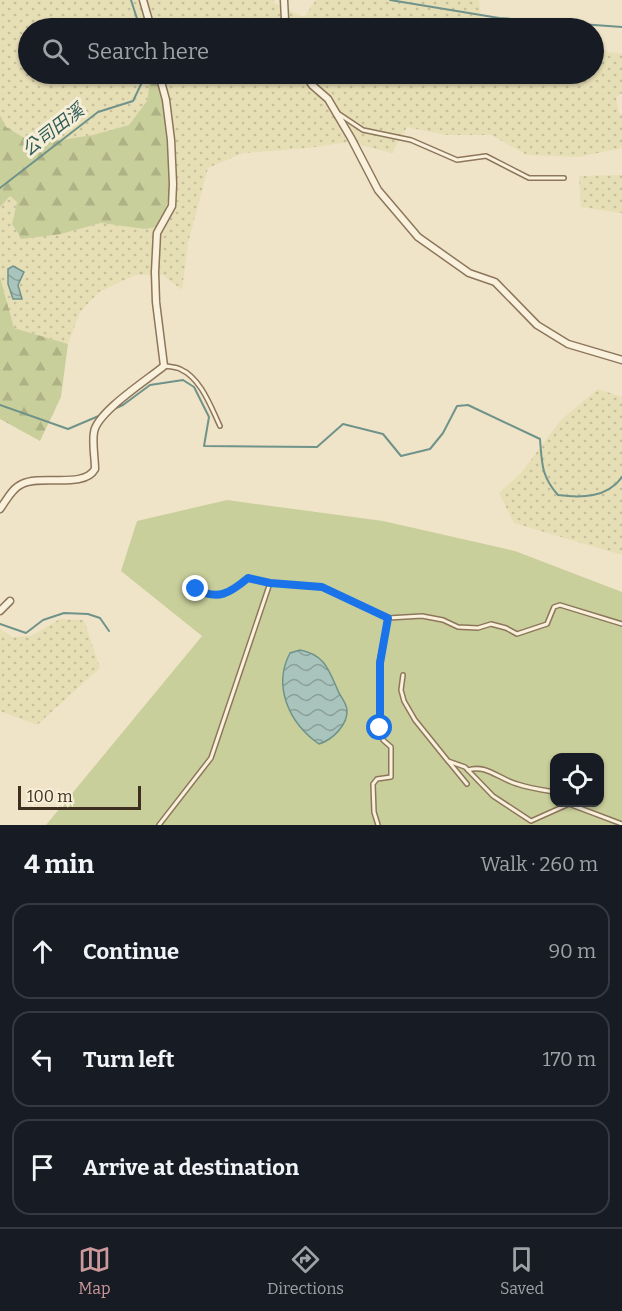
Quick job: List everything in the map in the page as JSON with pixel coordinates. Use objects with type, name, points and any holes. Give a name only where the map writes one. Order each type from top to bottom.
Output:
[{"type":"street","points":[[144,0],[148,18]]},
{"type":"street","points":[[284,0],[285,18]]},
{"type":"street","points":[[0,509],[16,487],[23,483],[86,478],[92,475],[95,470],[94,431],[102,416],[164,366],[156,302],[155,272],[157,233],[172,206],[173,184],[171,140],[162,84]]},
{"type":"street","points":[[311,84],[328,99],[378,190],[418,237],[469,273],[495,282],[537,325],[568,344],[622,360]]},
{"type":"street","points":[[0,611],[10,601]]},
{"type":"lane","points":[[335,111],[363,130],[411,140],[457,160],[486,156],[529,178],[564,178]]},
{"type":"lane","points":[[164,366],[180,369],[194,379],[209,401],[220,426]]},
{"type":"lane","points":[[194,582],[196,589],[206,594],[225,594],[248,578],[270,583],[322,587],[388,618],[422,616],[443,620],[458,627],[478,628],[491,624],[517,634],[547,624],[554,607],[560,606],[622,624]]},
{"type":"lane","points":[[159,825],[211,758],[270,583]]},
{"type":"lane","points":[[378,825],[374,812],[373,784],[377,779],[391,777],[391,747],[383,740],[380,728],[380,663],[388,618]]},
{"type":"lane","points":[[402,675],[401,690],[404,701],[415,720],[467,784]]},
{"type":"lane","points":[[448,761],[465,767],[493,796],[531,823],[561,807]]},
{"type":"lane","points":[[468,770],[484,769],[514,784],[550,791]]},
{"type":"lane","points":[[579,807],[622,824]]},
{"type":"shaded area","points":[[0,0],[275,0],[274,3],[304,17],[316,0],[479,0],[481,18],[18,18],[18,84],[604,84],[604,51],[622,54],[622,93],[616,97],[619,113],[622,114],[622,148],[578,157],[527,155],[491,135],[445,135],[407,127],[392,153],[348,142],[243,153],[208,168],[188,243],[182,290],[163,275],[135,275],[99,292],[80,312],[68,344],[14,328],[0,277],[0,207],[10,195],[17,202],[12,223],[61,234],[101,223],[144,229],[171,170],[168,141],[147,101],[129,125],[93,135],[35,144],[6,127],[0,115]]},
{"type":"shaded area","points":[[622,175],[622,213],[581,207],[579,176]]},
{"type":"shaded area","points":[[598,389],[622,397],[622,555],[514,523],[499,493],[521,473],[561,420]]},
{"type":"shaded area","points":[[60,619],[84,620],[100,668],[37,725],[0,711],[0,629],[13,637],[31,636]]},
{"type":"green space","points":[[150,84],[158,84],[167,122],[170,173],[168,200],[158,227],[144,229],[101,223],[61,234],[22,239],[12,224],[17,202],[10,196],[0,207],[0,115],[6,127],[35,144],[93,135],[129,125],[147,101]]},
{"type":"green space","points":[[0,277],[14,328],[68,344],[61,397],[40,441],[0,419]]},
{"type":"green space","points":[[227,500],[383,521],[515,551],[622,592],[622,825],[46,825],[202,636],[121,571],[137,521]]},
{"type":"water","points":[[13,266],[24,272],[18,285],[22,299],[13,299],[8,284],[8,269]]},
{"type":"water","points":[[300,650],[316,656],[326,665],[347,708],[347,716],[342,726],[329,739],[319,744],[309,736],[292,715],[284,691],[285,666],[290,653]]},
{"type":"waterway","name":"公司田溪","points":[[131,0],[137,18]]},
{"type":"waterway","name":"公司田溪","points":[[390,0],[499,18]]},
{"type":"waterway","name":"公司田溪","points":[[604,26],[622,27]]},
{"type":"waterway","name":"公司田溪","points":[[0,188],[98,112],[133,101],[141,84]]},
{"type":"waterway","points":[[114,409],[150,385],[183,380],[194,387],[209,417],[204,446],[317,447],[343,424],[383,434],[401,456],[430,449],[443,433],[457,406],[468,405],[540,439],[545,475],[558,495],[584,496],[601,493],[616,484],[622,477]]},
{"type":"waterway","points":[[0,405],[68,429],[101,415]]},
{"type":"waterway","points":[[0,624],[26,633],[43,620],[64,613],[88,614],[100,618],[109,631]]},
{"type":"route","points":[[196,589],[206,594],[225,594],[248,578],[270,583],[322,587],[388,618],[380,663],[380,728]]}]
